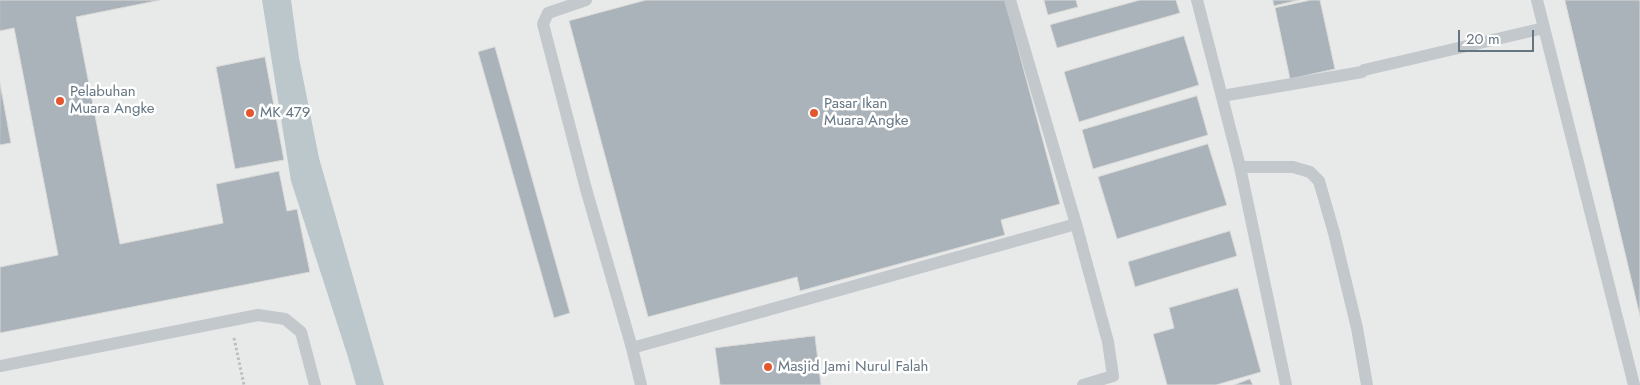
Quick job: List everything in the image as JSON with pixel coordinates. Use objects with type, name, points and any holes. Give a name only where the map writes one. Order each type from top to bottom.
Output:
[{"type":"lane","points":[[586,0],[548,13],[542,24],[641,385]]},
{"type":"lane","points":[[1010,0],[1076,224],[1108,342],[1114,380],[1084,385]]},
{"type":"lane","points":[[1197,0],[1240,167],[1286,385]]},
{"type":"lane","points":[[1537,0],[1634,385]]},
{"type":"lane","points":[[1222,96],[1362,72],[1544,28]]},
{"type":"lane","points":[[1240,167],[1293,167],[1310,172],[1319,181],[1334,233],[1357,328],[1367,385]]},
{"type":"lane","points":[[632,348],[1076,224]]},
{"type":"lane","points":[[0,366],[258,315],[285,319],[301,332],[316,385]]},
{"type":"path","points":[[231,321],[244,385]]},
{"type":"shaded area","points":[[0,0],[1640,0],[1640,385],[0,385]]},
{"type":"shaded area","points":[[262,0],[291,0],[299,58],[319,158],[384,385],[356,385],[291,181]]},
{"type":"building","name":"Pelabuhan Muara Angke","points":[[0,0],[161,0],[76,17],[120,244],[223,223],[216,184],[279,171],[287,211],[297,209],[310,272],[0,333],[0,267],[58,255],[14,28],[0,31]]},
{"type":"building","name":"Pasar Ikan Muara Angke","points":[[646,0],[1005,0],[1060,204],[1001,220],[1005,235],[800,291],[797,277],[648,317],[569,21]]},
{"type":"building","points":[[1044,0],[1076,0],[1078,7],[1048,15]]},
{"type":"building","points":[[1140,0],[1176,0],[1180,13],[1057,48],[1050,25]]},
{"type":"building","points":[[1273,0],[1299,0],[1274,6]]},
{"type":"building","points":[[1311,0],[1320,0],[1335,69],[1290,79],[1275,8]]},
{"type":"building","points":[[1565,0],[1640,0],[1640,316]]},
{"type":"building","points":[[1184,36],[1199,85],[1079,122],[1064,72]]},
{"type":"building","points":[[495,47],[570,313],[554,318],[478,52]]},
{"type":"building","name":"MK 479","points":[[265,57],[284,160],[235,169],[216,67]]},
{"type":"building","points":[[0,83],[11,143],[0,145]]},
{"type":"building","points":[[1197,96],[1208,135],[1093,169],[1082,130]]},
{"type":"building","points":[[1208,144],[1227,205],[1117,239],[1098,177]]},
{"type":"building","points":[[1230,231],[1237,256],[1135,287],[1128,262]]},
{"type":"building","points":[[1238,288],[1261,372],[1216,385],[1167,385],[1153,334],[1174,328],[1169,308]]},
{"type":"building","name":"Masjid Jami Nurul Falah","points":[[815,336],[821,385],[720,385],[715,348]]},
{"type":"building","points":[[1250,379],[1253,385],[1234,385]]},
{"type":"place","name":"Pelabuhan Muara Angke","points":[[60,101]]},
{"type":"place","name":"MK 479","points":[[250,113]]},
{"type":"place","name":"Pasar Ikan Muara Angke","points":[[814,113]]},
{"type":"place","name":"Masjid Jami Nurul Falah","points":[[768,367]]}]
